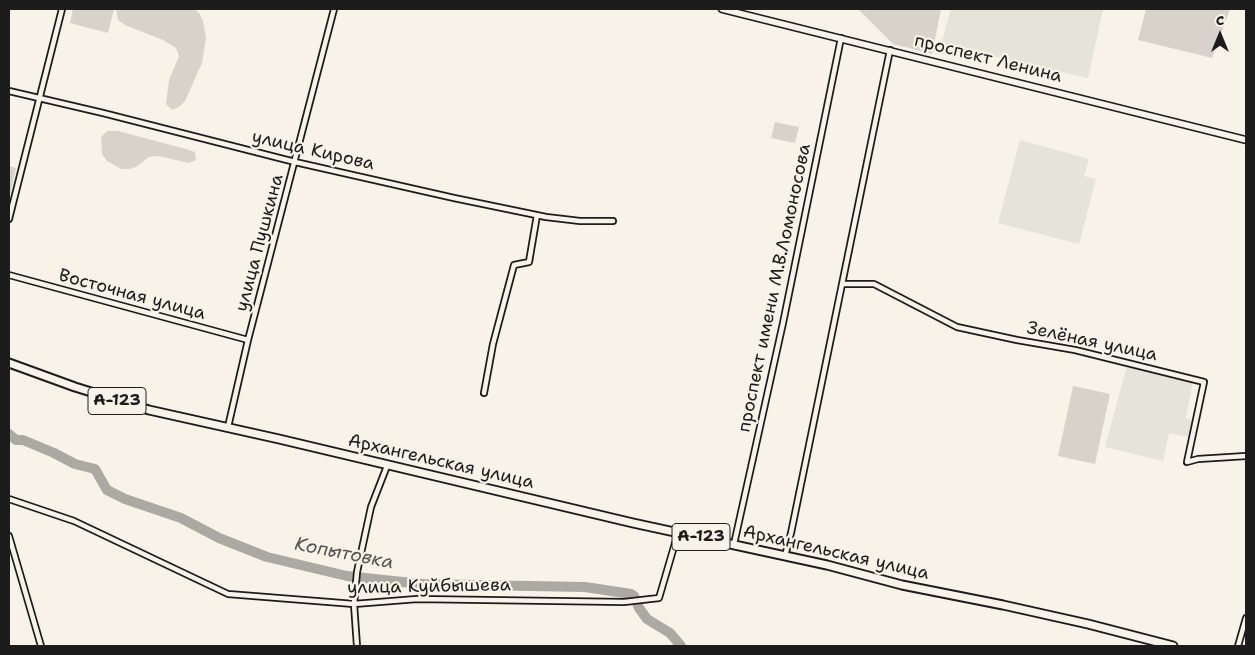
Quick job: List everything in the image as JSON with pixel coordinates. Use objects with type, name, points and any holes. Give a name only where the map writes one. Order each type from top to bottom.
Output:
[{"type":"main road","name":"А-123","points":[[9,363],[131,405],[228,427]]},
{"type":"main road","name":"Архангельская улица","points":[[228,427],[387,466],[827,565],[902,585],[1088,624],[1173,646]]},
{"type":"street","points":[[9,219],[62,9]]},
{"type":"street","name":"улица Пушкина","points":[[228,427],[248,340],[334,9]]},
{"type":"street","name":"проспект Ленина","points":[[722,9],[738,11],[1246,140]]},
{"type":"street","name":"проспект имени М.В.Ломоносова","points":[[734,544],[783,323],[842,38]]},
{"type":"street","points":[[785,556],[890,50]]},
{"type":"street","name":"улица Кирова","points":[[9,91],[295,162],[537,215],[580,221],[614,221]]},
{"type":"street","points":[[484,393],[493,344],[514,265],[528,262],[537,215]]},
{"type":"street","name":"Восточная улица","points":[[9,275],[248,340]]},
{"type":"street","name":"Зелёная улица","points":[[842,284],[874,284],[956,327],[1075,350],[1204,382],[1187,462],[1198,459],[1246,456]]},
{"type":"street","points":[[357,646],[354,604],[357,572],[371,507],[387,466]]},
{"type":"street","name":"улица Куйбышева","points":[[9,499],[74,521],[228,594],[354,604],[417,599],[624,602],[659,598],[678,533]]},
{"type":"street","points":[[9,536],[40,646]]},
{"type":"street","points":[[1238,646],[1246,618]]},
{"type":"shaded area","points":[[73,9],[114,9],[108,33],[70,23]]},
{"type":"shaded area","points":[[116,9],[194,9],[199,13],[203,21],[206,38],[202,63],[185,101],[179,107],[172,110],[166,104],[169,80],[179,56],[176,48],[163,40],[125,25],[118,20]]},
{"type":"shaded area","points":[[858,9],[941,9],[932,54],[893,44]]},
{"type":"shaded area","points":[[951,9],[1103,9],[1088,78],[941,44]]},
{"type":"shaded area","points":[[1146,9],[1230,9],[1212,58],[1138,40]]},
{"type":"shaded area","points":[[775,122],[799,127],[795,143],[771,138]]},
{"type":"shaded area","points":[[107,131],[118,131],[186,149],[195,152],[196,160],[189,163],[158,156],[149,157],[136,167],[121,169],[107,161],[102,154],[101,137]]},
{"type":"shaded area","points":[[1020,140],[1089,159],[1084,176],[1096,179],[1079,244],[998,223]]},
{"type":"shaded area","points":[[9,166],[16,168],[9,199]]},
{"type":"shaded area","points":[[1128,362],[1193,380],[1186,418],[1196,421],[1193,438],[1169,433],[1163,461],[1105,447]]},
{"type":"shaded area","points":[[1073,386],[1110,394],[1095,464],[1058,456]]},
{"type":"waterway","name":"Копытовка","points":[[9,434],[16,440],[23,440],[75,464],[95,469],[107,490],[125,499],[181,518],[219,538],[267,557],[347,576],[422,584],[585,587],[631,594],[647,619],[670,633],[681,646]]}]
